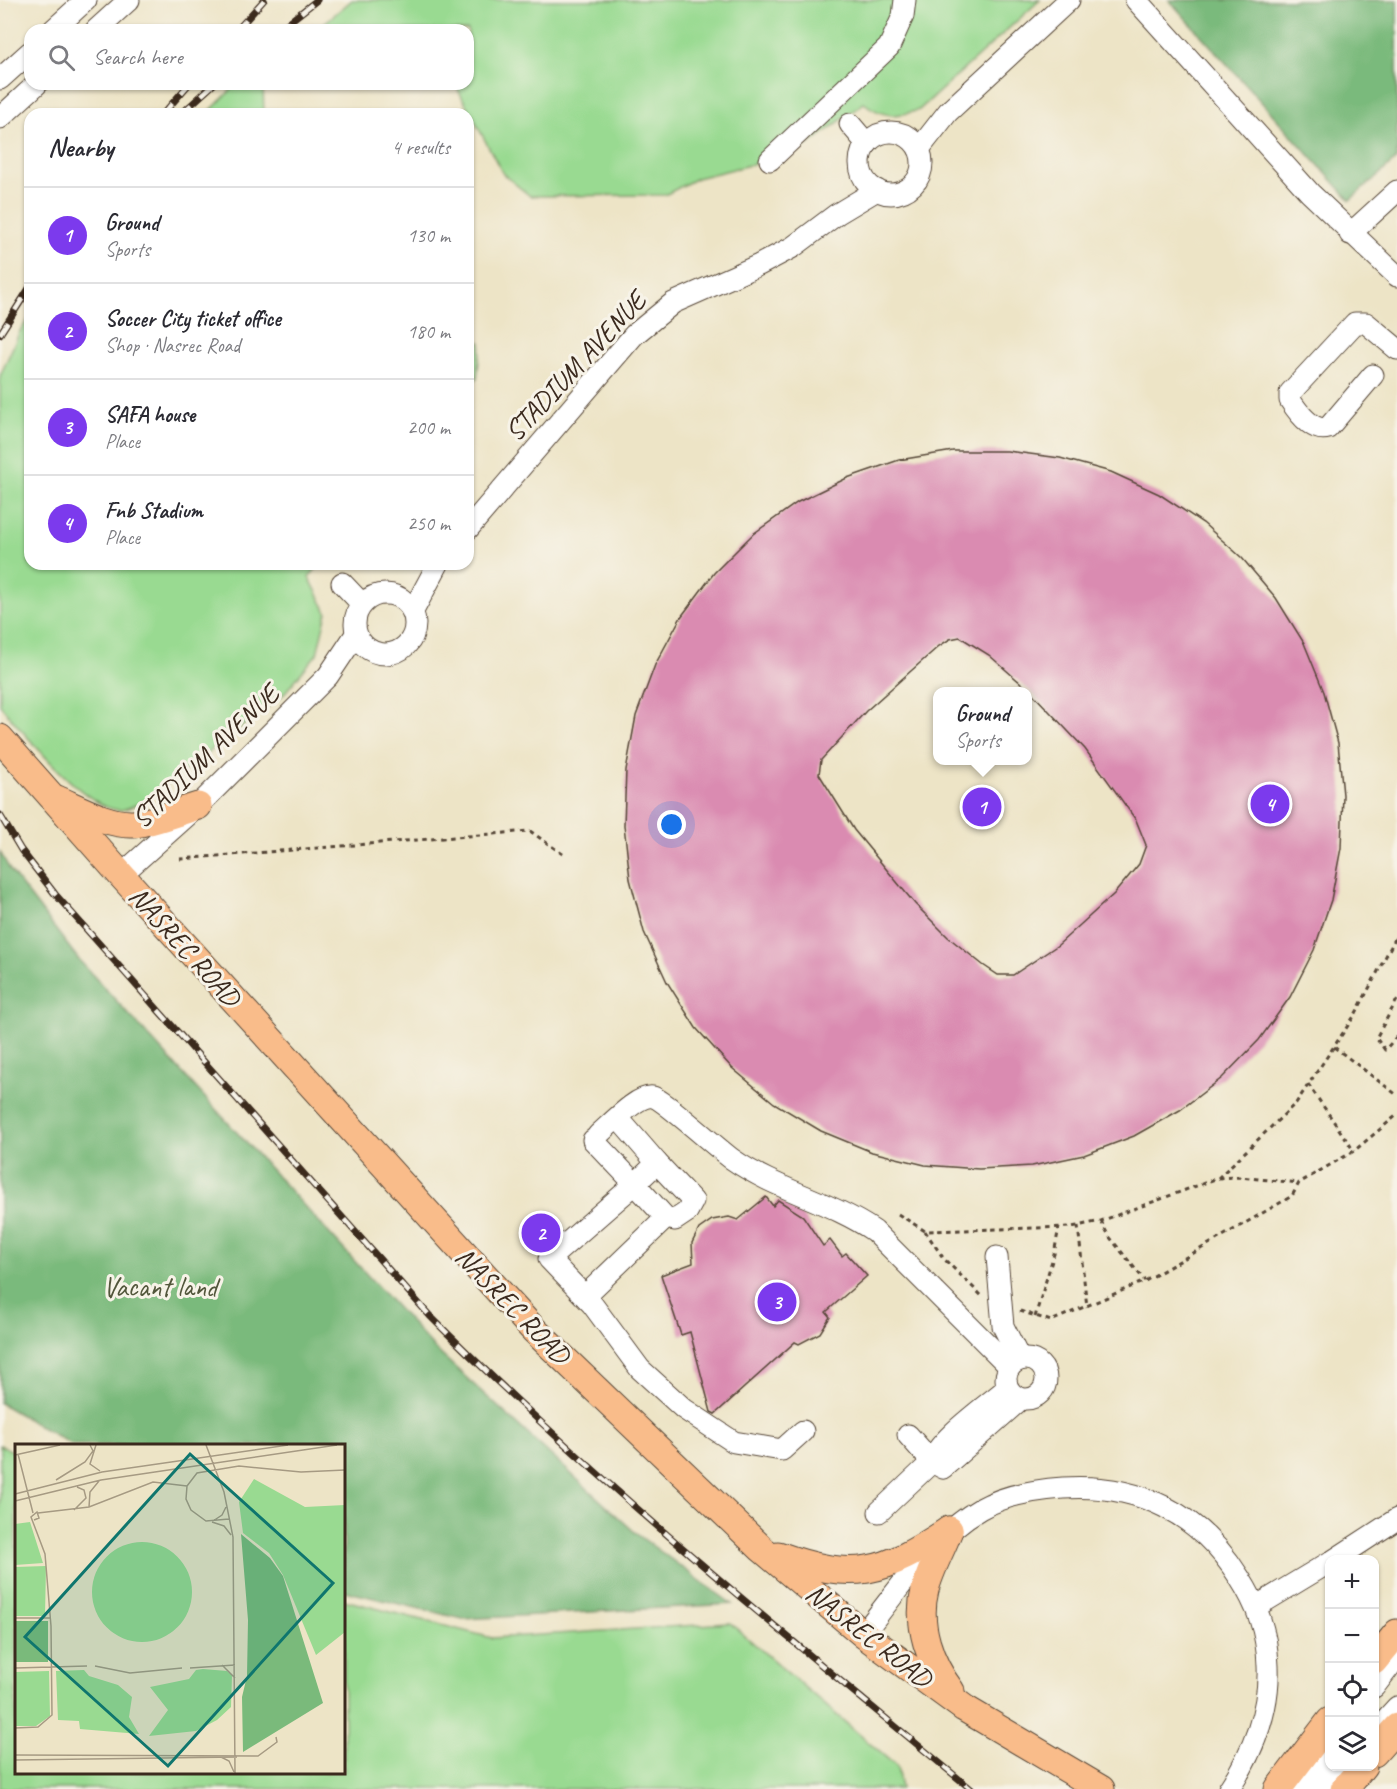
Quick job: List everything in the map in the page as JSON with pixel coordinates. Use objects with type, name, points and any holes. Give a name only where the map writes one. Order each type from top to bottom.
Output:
[{"type":"main road","name":"NASREC ROAD","points":[[0,738],[120,875],[533,1329],[762,1549],[863,1634],[964,1708],[1101,1789]]},
{"type":"main road","points":[[53,798],[126,824],[140,823],[198,806]]},
{"type":"main road","points":[[762,1549],[815,1568],[840,1572],[862,1571],[909,1557],[950,1530]]},
{"type":"main road","points":[[950,1530],[925,1591],[923,1616],[933,1663],[964,1708]]},
{"type":"main road","points":[[1379,1655],[1397,1633]]},
{"type":"main road","points":[[1278,1789],[1325,1726]]},
{"type":"main road","points":[[1379,1747],[1397,1727]]},
{"type":"main road","points":[[1344,1789],[1360,1771]]},
{"type":"street","points":[[60,24],[86,0]]},
{"type":"street","points":[[103,24],[129,0]]},
{"type":"street","points":[[770,160],[889,47],[903,16],[905,0]]},
{"type":"street","points":[[912,142],[948,112],[1069,0]]},
{"type":"street","points":[[1136,0],[1310,193],[1350,234],[1397,276]]},
{"type":"street","points":[[0,79],[24,57]]},
{"type":"street","points":[[0,118],[30,90]]},
{"type":"street","points":[[850,124],[867,144]]},
{"type":"street","points":[[884,132],[912,142],[922,168],[914,184],[892,194],[877,190],[862,174],[862,153],[867,144],[884,132]]},
{"type":"street","name":"STADIUM AVENUE","points":[[837,214],[862,174]]},
{"type":"street","name":"STADIUM AVENUE","points":[[474,522],[634,334],[652,318],[673,303],[793,247],[837,214],[877,190]]},
{"type":"street","points":[[1350,234],[1397,191]]},
{"type":"street","points":[[1373,375],[1328,428],[1314,426],[1290,400],[1290,393],[1337,341],[1359,321],[1366,322],[1397,349]]},
{"type":"street","points":[[406,604],[433,570]]},
{"type":"street","points":[[342,583],[362,604]]},
{"type":"street","points":[[379,594],[406,604],[415,630],[406,646],[389,655],[370,651],[356,634],[355,624],[362,604],[379,594]]},
{"type":"street","name":"STADIUM AVENUE","points":[[120,875],[198,806],[328,676],[356,634]]},
{"type":"street","name":"STADIUM AVENUE","points":[[328,676],[370,651]]},
{"type":"street","points":[[618,1118],[693,1201],[687,1212],[675,1220],[666,1218],[596,1138],[618,1118],[643,1098],[653,1097],[732,1159],[766,1180],[861,1222],[890,1244],[1015,1363]]},
{"type":"street","points":[[657,1163],[549,1259],[585,1296],[640,1369],[684,1409],[734,1442],[782,1450],[803,1431]]},
{"type":"street","points":[[585,1296],[666,1218]]},
{"type":"street","points":[[997,1257],[1003,1326],[1015,1363]]},
{"type":"street","points":[[1034,1360],[1040,1364],[1046,1376],[1041,1394],[1029,1400],[1014,1394],[1006,1374],[1015,1363],[1034,1360]]},
{"type":"street","points":[[908,1435],[933,1462],[943,1468],[1014,1394]]},
{"type":"street","points":[[879,1512],[933,1462]]},
{"type":"street","points":[[863,1634],[950,1530],[981,1508],[1007,1498],[1057,1489],[1086,1487],[1116,1490],[1173,1511],[1199,1528],[1218,1545],[1257,1606],[1268,1666],[1266,1696],[1257,1733],[1245,1764],[1229,1789]]},
{"type":"street","points":[[1342,1555],[1397,1519]]},
{"type":"street","points":[[1257,1606],[1325,1564]]},
{"type":"street","points":[[1379,1680],[1397,1657]]},
{"type":"street","points":[[1379,1727],[1397,1707]]},
{"type":"street","points":[[1301,1789],[1325,1755]]},
{"type":"street","points":[[1321,1789],[1338,1771]]},
{"type":"path","points":[[180,859],[530,831],[564,855]]},
{"type":"path","points":[[1218,1178],[1296,1103],[1355,1015],[1397,935]]},
{"type":"path","points":[[1397,1000],[1376,1038],[1385,1050],[1397,1036]]},
{"type":"path","points":[[1334,1047],[1397,1095]]},
{"type":"path","points":[[1308,1084],[1354,1151]]},
{"type":"path","points":[[898,1214],[925,1231],[944,1259],[978,1295],[1051,1321],[1145,1281],[1292,1196],[1299,1183],[1354,1151],[1397,1115]]},
{"type":"path","points":[[925,1231],[1059,1227],[1101,1221],[1218,1178],[1239,1177],[1299,1183]]},
{"type":"path","points":[[1101,1221],[1107,1235],[1145,1281]]},
{"type":"path","points":[[1078,1225],[1087,1307]]},
{"type":"path","points":[[1035,1317],[1054,1254],[1059,1227]]},
{"type":"green space","points":[[352,0],[1040,0],[919,110],[890,115],[877,111],[864,103],[809,144],[770,160],[697,178],[665,195],[530,196],[503,174],[474,120],[474,108],[468,108],[458,90],[474,90],[474,24],[323,24]]},
{"type":"green space","points":[[1169,0],[1397,0],[1397,159],[1350,200]]},
{"type":"green space","points":[[231,90],[263,90],[264,108],[213,108]]},
{"type":"green space","points":[[24,326],[24,570],[315,570],[309,577],[327,612],[317,654],[282,696],[145,801],[122,810],[105,806],[72,783],[38,749],[0,705],[0,376]]},
{"type":"green space","points":[[474,339],[481,343],[477,378],[474,381]]},
{"type":"green space","name":"Vacant land","points":[[0,852],[10,870],[79,960],[435,1349],[638,1535],[732,1604],[463,1619],[345,1591],[345,1444],[70,1444],[0,1403]]},
{"type":"green space","points":[[0,1445],[15,1452],[15,1774],[345,1774],[345,1600],[492,1638],[730,1623],[897,1767],[901,1789],[0,1789]]},
{"type":"building","points":[[953,451],[1007,451],[1060,458],[1111,472],[1159,494],[1203,523],[1242,558],[1276,598],[1304,643],[1324,692],[1338,743],[1343,795],[1341,848],[1331,900],[1314,950],[1290,997],[1259,1040],[1222,1078],[1180,1110],[1134,1136],[1084,1155],[1032,1166],[979,1169],[925,1165],[872,1152],[821,1131],[774,1103],[732,1068],[696,1028],[667,982],[644,932],[630,879],[624,825],[626,770],[636,716],[655,665],[681,617],[714,573],[753,534],[798,502],[847,478],[899,460]],"holes":[[[960,637],[989,655],[1025,687],[1032,687],[1032,693],[1085,749],[1136,820],[1146,845],[1139,864],[1114,894],[1058,945],[1013,975],[998,975],[948,937],[915,904],[854,830],[819,774],[821,760],[866,711],[939,646],[950,639]]]},
{"type":"building","points":[[766,1197],[773,1206],[778,1200],[803,1216],[823,1246],[830,1240],[842,1256],[846,1253],[867,1276],[826,1312],[830,1317],[820,1333],[799,1344],[795,1342],[715,1414],[711,1412],[690,1332],[681,1335],[661,1275],[693,1263],[692,1243],[699,1229],[712,1220],[729,1217],[738,1220]]},
{"type":"railway","points":[[242,24],[264,0]]},
{"type":"railway","points":[[287,24],[317,0]]},
{"type":"railway","points":[[168,108],[184,90]]},
{"type":"railway","points":[[188,108],[207,90]]},
{"type":"railway","points":[[0,334],[24,296]]},
{"type":"railway","points":[[0,815],[21,850],[55,894],[430,1316],[494,1379],[627,1500],[971,1789]]},
{"type":"place","name":"Fnb Stadium","points":[[1270,804]]},
{"type":"place","name":"Ground","points":[[982,807]]},
{"type":"place","name":"Soccer City ticket office","points":[[541,1233]]},
{"type":"place","name":"SAFA house","points":[[777,1302]]}]
